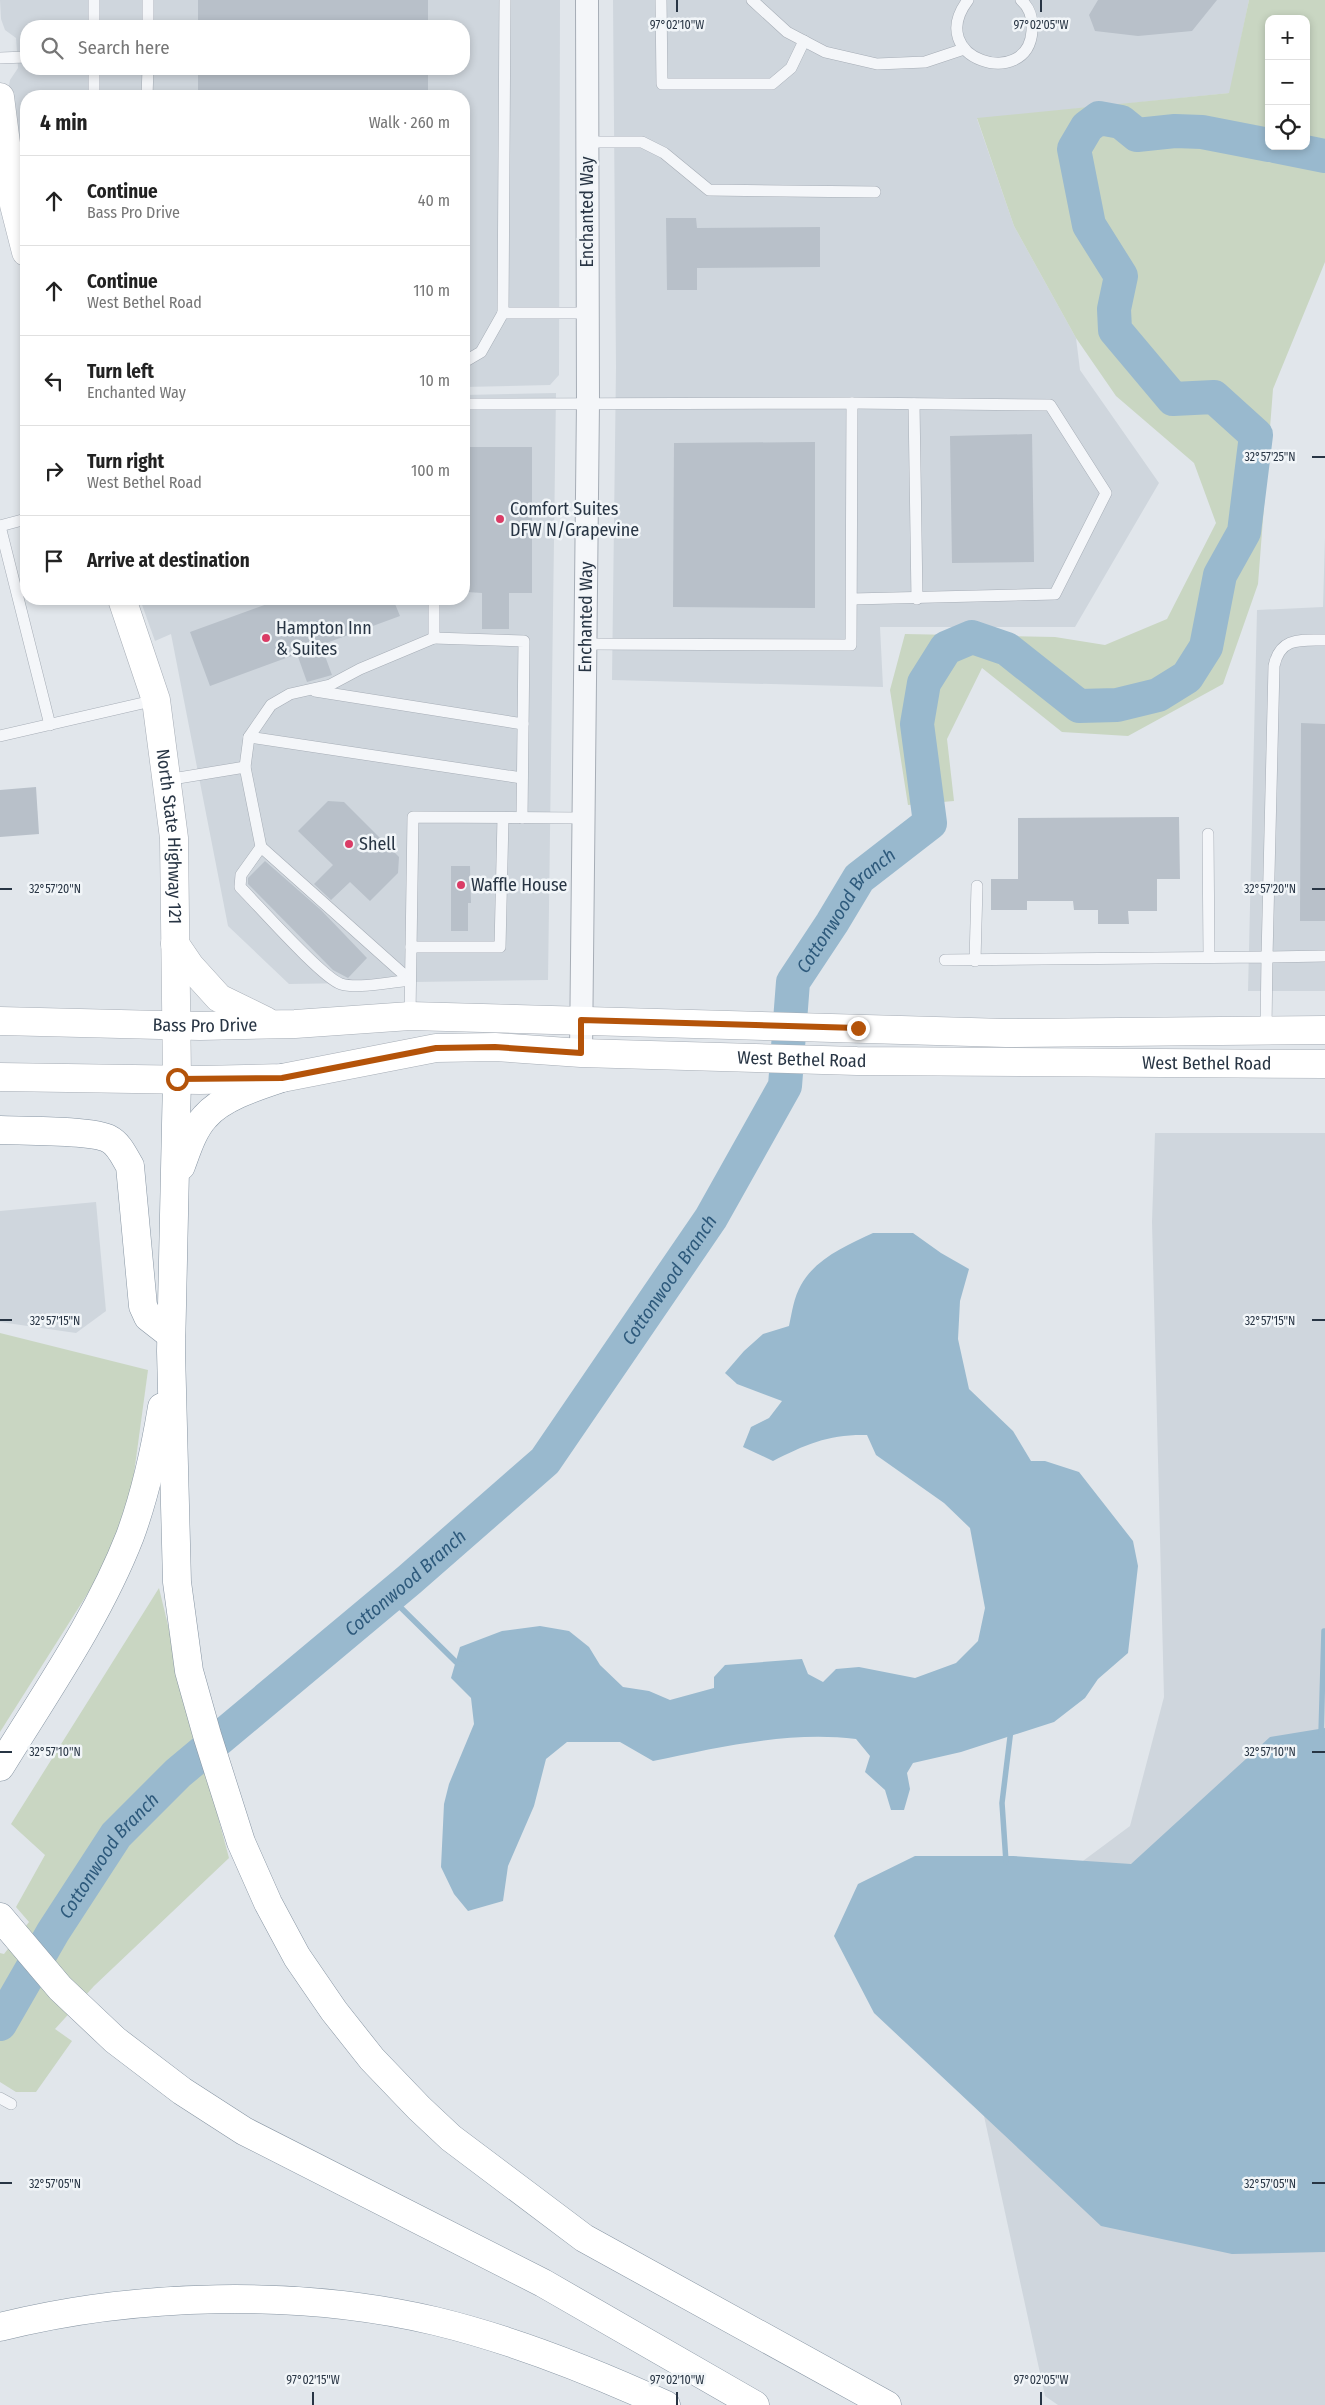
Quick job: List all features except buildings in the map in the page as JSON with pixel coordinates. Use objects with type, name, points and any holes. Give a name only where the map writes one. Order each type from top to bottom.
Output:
[{"type":"main road","points":[[0,97],[14,205],[20,228]]},
{"type":"main road","name":"North State Highway 121","points":[[124,605],[156,700],[174,838],[177,1079],[171,1343]]},
{"type":"main road","points":[[175,944],[190,966],[219,998],[272,1024]]},
{"type":"main road","name":"West Bethel Road","points":[[410,1016],[1006,1033],[1325,1030]]},
{"type":"main road","name":"Bass Pro Drive","points":[[0,1021],[175,1026],[272,1024],[410,1016]]},
{"type":"main road","points":[[1266,1031],[1266,1063]]},
{"type":"main road","name":"West Bethel Road","points":[[282,1078],[436,1048],[495,1047],[581,1053],[856,1061],[1325,1064]]},
{"type":"main road","points":[[0,1077],[282,1078]]},
{"type":"main road","points":[[175,1179],[199,1125],[206,1115],[250,1089],[282,1078]]},
{"type":"main road","points":[[0,1130],[90,1134],[108,1138],[120,1148],[130,1166],[143,1306],[148,1317],[171,1343],[177,1582],[189,1671],[209,1743],[241,1842],[272,1910],[298,1957],[334,2012],[372,2059],[451,2138],[584,2238],[887,2405]]},
{"type":"main road","points":[[0,1767],[68,1658],[130,1536],[156,1442],[171,1343]]},
{"type":"main road","points":[[0,1917],[60,1988],[115,2040],[182,2091],[244,2132],[543,2283],[755,2405]]},
{"type":"main road","points":[[0,2326],[40,2317],[119,2305],[201,2300],[282,2301],[363,2308],[436,2321],[507,2343],[591,2371],[666,2405]]},
{"type":"street","name":"Enchanted Way","points":[[581,1053],[588,402],[586,0]]},
{"type":"lane","points":[[94,0],[94,20]]},
{"type":"lane","points":[[148,0],[148,20]]},
{"type":"lane","points":[[470,358],[481,352],[503,313],[505,0]]},
{"type":"lane","points":[[661,0],[662,84],[772,84],[791,68],[804,41]]},
{"type":"lane","points":[[752,0],[787,32],[825,52],[877,64],[925,62],[964,48]]},
{"type":"lane","points":[[968,0],[960,11],[957,24],[958,37],[964,48],[973,58],[985,63],[998,64],[1020,55],[1032,35],[1030,12],[1020,0]]},
{"type":"lane","points":[[0,58],[20,57]]},
{"type":"lane","points":[[94,75],[94,90]]},
{"type":"lane","points":[[147,90],[148,75]]},
{"type":"lane","points":[[586,142],[642,142],[664,153],[709,190],[875,192]]},
{"type":"lane","points":[[503,313],[587,313]]},
{"type":"lane","points":[[470,404],[588,402],[1050,405],[1106,493],[1055,594],[852,600]]},
{"type":"lane","points":[[586,644],[851,645],[852,403]]},
{"type":"lane","points":[[914,404],[916,599]]},
{"type":"lane","points":[[20,521],[0,526],[50,725]]},
{"type":"lane","points":[[434,605],[434,638]]},
{"type":"lane","points":[[410,980],[260,847],[245,767],[249,737],[271,706],[290,694],[330,685],[360,669],[434,638],[524,640],[522,818]]},
{"type":"lane","points":[[1266,1031],[1274,666],[1276,652],[1286,644],[1302,640],[1325,640]]},
{"type":"lane","points":[[308,690],[523,724]]},
{"type":"lane","points":[[0,736],[156,700]]},
{"type":"lane","points":[[249,737],[522,778]]},
{"type":"lane","points":[[166,780],[245,767]]},
{"type":"lane","points":[[410,1016],[413,817],[583,818]]},
{"type":"lane","points":[[411,947],[500,947],[503,818]]},
{"type":"lane","points":[[1208,834],[1209,957]]},
{"type":"lane","points":[[260,847],[241,875],[240,887],[320,969],[340,984],[359,985],[410,980]]},
{"type":"lane","points":[[975,961],[977,886]]},
{"type":"lane","points":[[945,960],[1325,956]]},
{"type":"lane","points":[[0,2098],[11,2104]]},
{"type":"shaded area","points":[[0,0],[560,0],[559,375],[550,385],[470,387],[470,90],[20,90],[20,178],[8,91],[10,80],[18,68],[16,38],[5,30],[1,19]]},
{"type":"shaded area","points":[[613,0],[1249,0],[1230,93],[977,119],[1014,226],[1076,338],[1080,370],[1159,483],[1075,627],[880,627],[883,687],[612,680],[616,367]]},
{"type":"shaded area","points":[[556,393],[548,980],[289,984],[228,926],[171,634],[155,641],[142,605],[470,605],[470,395]]},
{"type":"shaded area","points":[[1325,537],[1325,991],[1248,991],[1257,610],[1323,607]]},
{"type":"shaded area","points":[[1155,1133],[1325,1133],[1325,2405],[1058,2405],[1045,2396],[950,1960],[1130,1826],[1164,1697],[1152,1222]]},
{"type":"shaded area","points":[[96,1202],[106,1311],[76,1333],[0,1322],[0,1211]]},
{"type":"green space","points":[[1249,0],[1325,0],[1325,262],[1273,389],[1258,584],[1223,684],[1128,736],[1062,732],[982,668],[947,739],[954,801],[908,805],[890,690],[905,634],[1055,637],[1105,645],[1167,619],[1216,523],[1194,463],[1116,396],[1076,338],[1014,226],[977,118],[1229,93]]},
{"type":"green space","points":[[0,1333],[148,1370],[130,1503],[105,1566],[0,1732]]},
{"type":"green space","points":[[159,1588],[229,1858],[94,1986],[55,2029],[72,2041],[36,2092],[16,2092],[0,2082],[0,1953],[4,1954],[29,1922],[16,1907],[45,1855],[11,1824]]},
{"type":"water","points":[[873,1233],[913,1233],[941,1253],[969,1269],[960,1301],[958,1339],[969,1389],[1013,1431],[1031,1461],[1045,1461],[1079,1472],[1133,1541],[1138,1566],[1128,1653],[1098,1679],[1085,1698],[1054,1722],[961,1752],[913,1763],[907,1773],[910,1789],[904,1810],[891,1810],[885,1790],[865,1772],[870,1756],[856,1739],[805,1737],[780,1739],[729,1746],[653,1761],[620,1742],[567,1742],[546,1759],[534,1806],[508,1866],[503,1901],[468,1911],[454,1894],[441,1867],[444,1804],[449,1784],[474,1724],[471,1698],[451,1678],[460,1647],[502,1631],[540,1626],[569,1631],[589,1647],[600,1665],[623,1687],[649,1691],[670,1700],[714,1688],[714,1677],[725,1665],[802,1659],[808,1674],[823,1682],[836,1669],[859,1667],[915,1678],[956,1663],[978,1641],[985,1608],[970,1528],[944,1503],[876,1455],[867,1435],[841,1436],[818,1441],[773,1461],[743,1447],[751,1427],[769,1418],[782,1401],[737,1384],[725,1373],[744,1351],[763,1334],[789,1326],[799,1290],[814,1268],[832,1254]]},
{"type":"water","points":[[1325,1728],[1325,2252],[1232,2254],[1101,2226],[874,2013],[834,1936],[858,1884],[915,1856],[1013,1856],[1131,1864],[1270,1737]]},
{"type":"waterway","name":"Cottonwood Branch","points":[[0,2024],[53,1932],[116,1835],[178,1773],[409,1580],[545,1461],[711,1218],[785,1086],[793,982],[859,878],[930,823],[917,724],[924,683],[946,648],[972,637],[1007,649],[1079,706],[1117,705],[1158,695],[1187,677],[1206,647],[1220,575],[1244,532],[1256,435],[1214,397],[1173,399],[1115,330],[1114,309],[1121,276],[1089,225],[1074,149],[1087,127],[1099,118],[1121,122],[1137,135],[1175,131],[1202,132],[1265,144]]},
{"type":"waterway","name":"Cottonwood Branch","points":[[1295,150],[1325,156]]},
{"type":"waterway","points":[[389,1596],[456,1662],[462,1664]]},
{"type":"waterway","points":[[1321,1734],[1324,1631]]},
{"type":"waterway","points":[[1006,1862],[1002,1803],[1011,1729]]},
{"type":"place","name":"Comfort Suites DFW N/Grapevine","points":[[500,519]]},
{"type":"place","name":"Hampton Inn & Suites","points":[[266,638]]},
{"type":"place","name":"Shell","points":[[349,844]]},
{"type":"place","name":"Waffle House","points":[[461,885]]},
{"type":"route","points":[[177,1079],[282,1078],[436,1048],[495,1047],[581,1053],[581,1020],[858,1028]]}]
